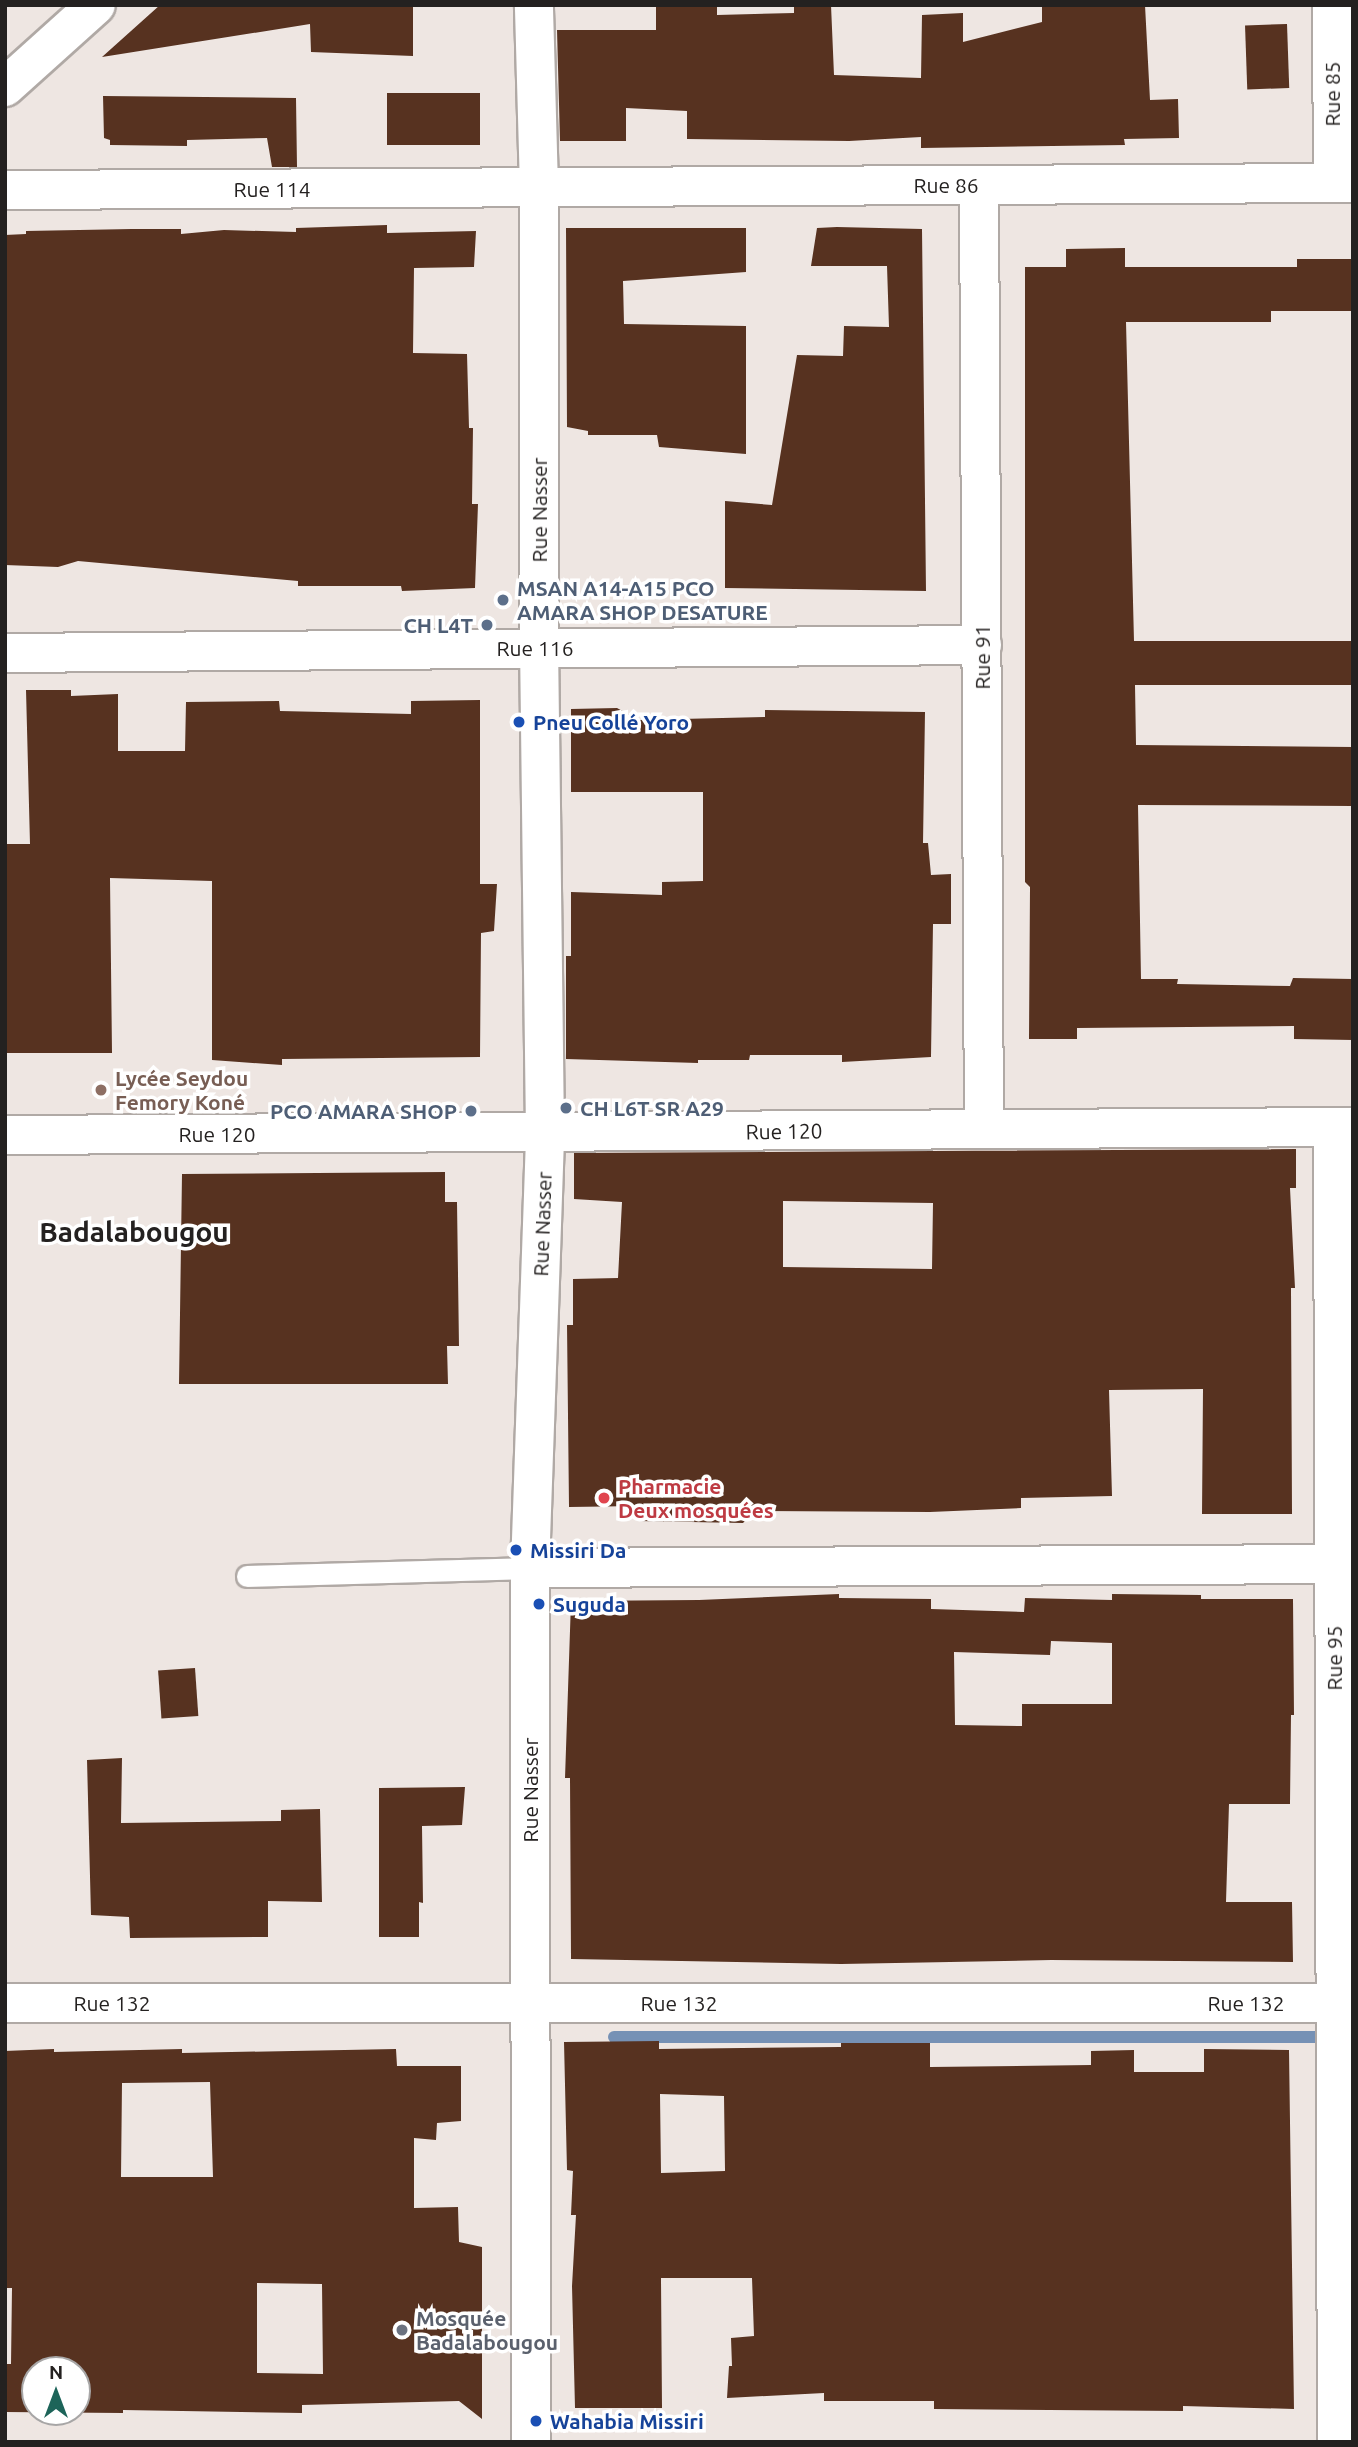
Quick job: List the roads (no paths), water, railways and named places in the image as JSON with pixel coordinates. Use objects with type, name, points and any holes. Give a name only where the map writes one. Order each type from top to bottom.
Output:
[{"type":"street","points":[[5,87],[96,5]]},
{"type":"street","name":"Rue Nasser","points":[[531,2442],[530,1569],[545,1133],[539,648],[539,188],[534,5]]},
{"type":"street","name":"Rue 85","points":[[1332,5],[1343,183]]},
{"type":"street","name":"Rue 86","points":[[539,188],[1343,183]]},
{"type":"street","name":"Rue 91","points":[[979,185],[984,1129]]},
{"type":"street","name":"Rue 114","points":[[5,190],[539,188]]},
{"type":"street","name":"Rue 116","points":[[5,653],[982,645]]},
{"type":"street","name":"Rue 120","points":[[5,1135],[1343,1127]]},
{"type":"street","name":"Rue 95","points":[[1337,2442],[1344,2003],[1343,1127]]},
{"type":"street","points":[[530,1569],[1343,1564]]},
{"type":"street","name":"Rue 132","points":[[5,2003],[1344,2003]]},
{"type":"lane","points":[[247,1576],[530,1569]]},
{"type":"waterway","points":[[614,2037],[1331,2037]]},
{"type":"place","name":"MSAN A14-A15 PCO AMARA SHOP DESATURE","points":[[503,600]]},
{"type":"place","name":"CH L4T","points":[[487,625]]},
{"type":"place","name":"Pneu Collé Yoro","points":[[519,722]]},
{"type":"place","name":"Lycée Seydou Femory Koné","points":[[101,1090]]},
{"type":"place","name":"CH L6T SR A29","points":[[566,1108]]},
{"type":"place","name":"PCO AMARA SHOP","points":[[471,1111]]},
{"type":"place","name":"Pharmacie Deux mosquées","points":[[604,1498]]},
{"type":"place","name":"Missiri Da","points":[[516,1550]]},
{"type":"place","name":"Suguda","points":[[539,1604]]},
{"type":"place","name":"Mosquée Badalabougou","points":[[402,2330]]},
{"type":"place","name":"Wahabia Missiri","points":[[536,2421]]},
{"type":"district","name":"Badalabougou","points":[[134,1232]]}]
